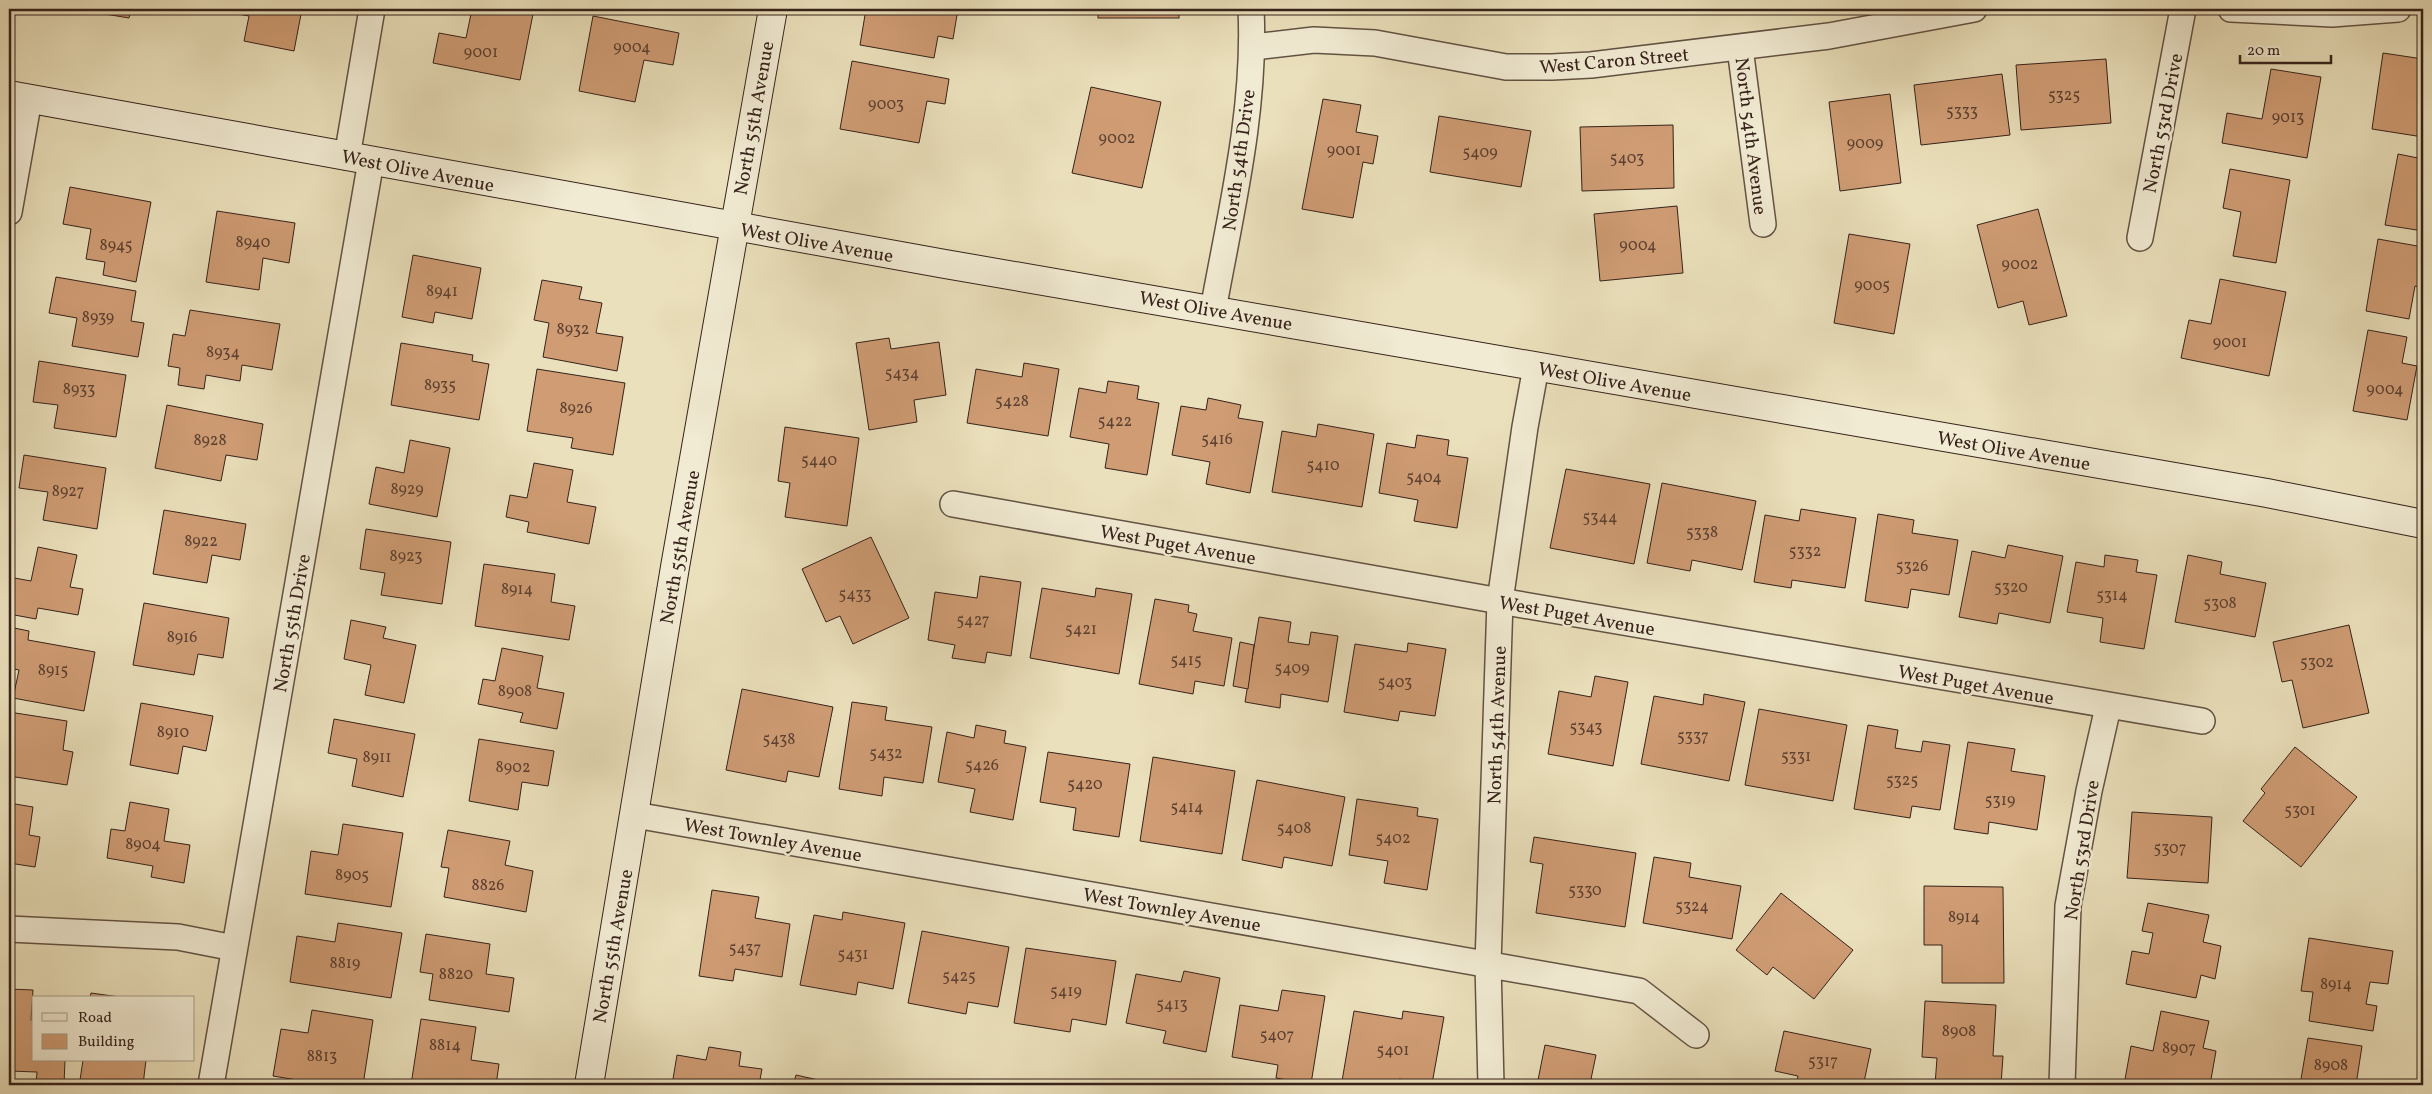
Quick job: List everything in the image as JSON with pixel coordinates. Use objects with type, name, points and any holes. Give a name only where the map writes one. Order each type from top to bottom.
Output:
[{"type":"main road","name":"North 55th Avenue","points":[[589,1085],[734,227],[773,9]]},
{"type":"main road","name":"West Olive Avenue","points":[[19,97],[734,227],[2257,492],[2423,524]]},
{"type":"street","name":"North 55th Drive","points":[[211,1085],[359,159],[372,9]]},
{"type":"street","name":"North 54th Drive","points":[[1213,310],[1244,135],[1253,47],[1251,9]]},
{"type":"street","name":"West Caron Street","points":[[1253,47],[1314,40],[1375,43],[1506,66],[1552,68],[1740,48],[1829,36],[1974,9]]},
{"type":"street","name":"North 53rd Drive","points":[[2140,238],[2183,9]]},
{"type":"street","points":[[2231,9],[2332,14],[2398,9]]},
{"type":"street","name":"North 54th Avenue","points":[[1740,48],[1763,224]]},
{"type":"street","points":[[9,212],[19,97]]},
{"type":"street","name":"North 54th Avenue","points":[[1491,1085],[1488,964],[1500,601],[1525,427],[1536,367]]},
{"type":"street","name":"West Puget Avenue","points":[[952,504],[2108,707],[2202,721]]},
{"type":"street","name":"North 53rd Drive","points":[[2062,1085],[2068,906],[2089,791],[2108,707]]},
{"type":"street","name":"West Townley Avenue","points":[[635,815],[1639,991],[1696,1035]]},
{"type":"street","points":[[9,929],[178,937],[234,948]]},
{"type":"building","points":[[75,9],[131,9],[129,18]]},
{"type":"building","points":[[223,9],[302,9],[294,51],[244,41],[249,16],[222,11]]},
{"type":"building","points":[[472,9],[534,9],[520,80],[433,63],[439,33],[466,38]]},
{"type":"building","points":[[866,9],[958,9],[953,39],[938,36],[934,58],[860,45]]},
{"type":"building","points":[[1098,9],[1179,9],[1179,18],[1098,18]]},
{"type":"building","points":[[593,16],[679,33],[673,65],[644,60],[635,102],[579,91]]},
{"type":"building","points":[[2383,53],[2423,59],[2423,137],[2372,129]]},
{"type":"building","points":[[2106,59],[2111,123],[2021,130],[2016,65]]},
{"type":"building","points":[[852,61],[949,79],[945,104],[927,101],[919,143],[840,129]]},
{"type":"building","points":[[2271,69],[2321,77],[2307,158],[2222,143],[2227,113],[2262,119]]},
{"type":"building","points":[[2002,74],[2010,135],[1921,145],[1914,85]]},
{"type":"building","points":[[1091,87],[1161,102],[1142,188],[1072,173]]},
{"type":"building","points":[[1890,94],[1901,183],[1840,191],[1829,102]]},
{"type":"building","points":[[1323,99],[1361,105],[1356,132],[1378,136],[1373,164],[1363,162],[1353,218],[1302,209]]},
{"type":"building","points":[[1439,116],[1531,131],[1521,187],[1430,172]]},
{"type":"building","points":[[1673,125],[1674,188],[1582,191],[1580,127]]},
{"type":"building","points":[[2398,154],[2423,159],[2423,231],[2385,225]]},
{"type":"building","points":[[2230,169],[2290,180],[2276,263],[2233,256],[2241,212],[2223,208]]},
{"type":"building","points":[[70,187],[151,202],[136,282],[103,275],[105,262],[86,259],[91,229],[63,224]]},
{"type":"building","points":[[1677,206],[1683,273],[1600,281],[1594,214]]},
{"type":"building","points":[[2038,209],[2067,316],[2029,325],[2023,301],[1998,308],[1977,225]]},
{"type":"building","points":[[217,211],[295,223],[289,263],[263,258],[259,290],[206,282]]},
{"type":"building","points":[[1849,234],[1910,244],[1894,334],[1834,323]]},
{"type":"building","points":[[2378,239],[2423,247],[2423,288],[2415,286],[2409,319],[2366,311]]},
{"type":"building","points":[[413,255],[481,268],[472,319],[435,312],[433,323],[402,317]]},
{"type":"building","points":[[56,277],[136,291],[131,321],[144,323],[138,357],[72,346],[77,318],[49,313]]},
{"type":"building","points":[[2220,279],[2286,292],[2269,376],[2181,358],[2189,320],[2211,324]]},
{"type":"building","points":[[542,280],[582,287],[579,299],[602,303],[596,333],[623,337],[617,371],[543,357],[549,323],[534,320]]},
{"type":"building","points":[[190,310],[280,324],[272,370],[242,365],[240,381],[206,375],[204,389],[178,385],[180,368],[168,366],[173,334],[185,336]]},
{"type":"building","points":[[2368,330],[2407,337],[2402,363],[2417,366],[2407,420],[2353,411]]},
{"type":"building","points":[[889,338],[891,349],[939,342],[946,395],[914,400],[917,422],[869,430],[856,343]]},
{"type":"building","points":[[401,343],[473,355],[472,361],[489,364],[479,420],[391,405]]},
{"type":"building","points":[[39,361],[126,375],[116,437],[54,428],[58,405],[33,402]]},
{"type":"building","points":[[1024,363],[1059,369],[1048,436],[967,423],[976,369],[1022,377]]},
{"type":"building","points":[[537,369],[625,383],[613,455],[571,448],[573,438],[527,431]]},
{"type":"building","points":[[1108,381],[1139,386],[1137,399],[1159,403],[1147,475],[1105,468],[1109,444],[1070,437],[1079,388],[1106,393]]},
{"type":"building","points":[[1208,398],[1241,405],[1238,418],[1263,422],[1250,493],[1206,484],[1210,462],[1172,455],[1181,406],[1206,410]]},
{"type":"building","points":[[167,405],[263,424],[257,460],[226,455],[221,481],[155,468]]},
{"type":"building","points":[[1318,424],[1374,434],[1362,507],[1272,492],[1282,431],[1316,437]]},
{"type":"building","points":[[785,427],[859,438],[847,526],[785,517],[790,483],[778,481]]},
{"type":"building","points":[[1417,435],[1449,440],[1447,455],[1468,458],[1457,528],[1414,521],[1418,500],[1379,493],[1387,443],[1415,448]]},
{"type":"building","points":[[410,440],[450,448],[437,517],[369,504],[376,467],[404,473]]},
{"type":"building","points":[[24,455],[106,468],[97,529],[43,520],[48,492],[19,488]]},
{"type":"building","points":[[534,463],[573,470],[567,502],[596,507],[589,544],[527,532],[529,522],[506,517],[510,495],[527,498]]},
{"type":"building","points":[[1566,469],[1650,484],[1634,564],[1550,548]]},
{"type":"building","points":[[1662,483],[1756,501],[1742,570],[1692,560],[1690,571],[1647,563]]},
{"type":"building","points":[[1801,509],[1856,518],[1845,588],[1792,580],[1791,588],[1754,582],[1765,515],[1799,521]]},
{"type":"building","points":[[164,510],[246,524],[240,560],[212,555],[207,583],[153,574]]},
{"type":"building","points":[[1878,514],[1914,520],[1912,533],[1958,540],[1949,595],[1911,589],[1908,608],[1865,601]]},
{"type":"building","points":[[366,529],[451,542],[442,604],[381,595],[385,573],[360,569]]},
{"type":"building","points":[[871,537],[909,618],[853,644],[840,616],[826,622],[802,569]]},
{"type":"building","points":[[2008,545],[2063,556],[2050,623],[1999,613],[1997,624],[1959,617],[1972,551],[2005,558]]},
{"type":"building","points":[[38,547],[77,555],[70,587],[83,589],[78,615],[38,608],[36,619],[9,614],[9,577],[31,581]]},
{"type":"building","points":[[2105,555],[2138,560],[2136,572],[2157,575],[2144,649],[2100,642],[2103,618],[2067,612],[2076,562],[2104,567]]},
{"type":"building","points":[[2188,555],[2222,562],[2220,574],[2266,583],[2255,637],[2175,622]]},
{"type":"building","points":[[484,564],[555,574],[551,602],[575,606],[569,640],[475,626]]},
{"type":"building","points":[[980,576],[1021,582],[1011,656],[987,652],[985,663],[952,658],[955,645],[928,640],[935,592],[977,598]]},
{"type":"building","points":[[1042,588],[1095,597],[1096,588],[1132,594],[1119,674],[1030,658]]},
{"type":"building","points":[[1155,599],[1189,605],[1188,612],[1197,614],[1193,631],[1232,638],[1224,686],[1195,681],[1193,694],[1139,684]]},
{"type":"building","points":[[144,603],[229,618],[223,658],[198,654],[194,675],[133,665]]},
{"type":"building","points":[[1259,617],[1291,622],[1288,642],[1309,645],[1311,632],[1338,636],[1328,702],[1281,694],[1280,708],[1245,702]]},
{"type":"building","points":[[351,620],[386,627],[383,638],[416,645],[404,703],[365,695],[371,665],[344,659]]},
{"type":"building","points":[[2349,625],[2369,713],[2303,728],[2292,680],[2282,682],[2273,642]]},
{"type":"building","points":[[9,627],[29,631],[28,640],[95,652],[84,711],[13,698],[19,670],[9,668]]},
{"type":"building","points":[[1240,642],[1254,645],[1248,689],[1233,686]]},
{"type":"building","points":[[1408,643],[1446,649],[1435,716],[1400,711],[1398,721],[1344,712],[1355,644],[1407,652]]},
{"type":"building","points":[[502,648],[543,656],[537,688],[564,693],[557,729],[520,722],[523,713],[478,704],[483,679],[495,681]]},
{"type":"building","points":[[1595,676],[1628,682],[1613,766],[1548,754],[1559,691],[1591,697]]},
{"type":"building","points":[[742,689],[833,707],[819,777],[788,771],[786,782],[726,770]]},
{"type":"building","points":[[1704,694],[1745,702],[1729,781],[1641,764],[1654,696],[1703,705]]},
{"type":"building","points":[[852,702],[887,707],[885,720],[932,727],[923,783],[884,777],[882,796],[839,789]]},
{"type":"building","points":[[141,703],[213,716],[206,751],[183,746],[178,774],[130,765]]},
{"type":"building","points":[[1759,709],[1847,725],[1833,801],[1745,785]]},
{"type":"building","points":[[9,712],[67,721],[63,750],[73,752],[67,785],[9,776]]},
{"type":"building","points":[[334,719],[415,734],[403,797],[352,786],[357,759],[328,753]]},
{"type":"building","points":[[976,725],[1006,731],[1004,743],[1026,747],[1013,820],[970,812],[975,789],[938,782],[947,732],[974,738]]},
{"type":"building","points":[[1868,725],[1898,730],[1895,748],[1921,752],[1923,741],[1950,745],[1940,810],[1912,806],[1910,818],[1854,809]]},
{"type":"building","points":[[479,739],[554,751],[548,786],[522,782],[518,810],[469,801]]},
{"type":"building","points":[[1968,742],[2015,749],[2011,771],[2045,776],[2037,830],[1989,822],[1988,834],[1954,829]]},
{"type":"building","points":[[2295,747],[2357,797],[2301,867],[2243,821],[2265,793],[2261,789]]},
{"type":"building","points":[[1048,752],[1130,764],[1119,837],[1073,830],[1076,808],[1040,802]]},
{"type":"building","points":[[1153,757],[1235,771],[1222,854],[1140,841]]},
{"type":"building","points":[[1257,780],[1345,797],[1332,866],[1284,857],[1282,868],[1242,860]]},
{"type":"building","points":[[1357,799],[1418,808],[1417,816],[1438,819],[1427,890],[1384,883],[1388,861],[1349,855]]},
{"type":"building","points":[[130,802],[169,809],[164,841],[190,845],[184,883],[151,877],[153,866],[107,858],[111,829],[125,831]]},
{"type":"building","points":[[9,803],[33,807],[29,835],[40,837],[35,867],[9,863]]},
{"type":"building","points":[[2132,812],[2212,817],[2208,883],[2127,878]]},
{"type":"building","points":[[343,824],[403,833],[391,907],[305,894],[311,851],[338,855]]},
{"type":"building","points":[[448,830],[510,841],[505,865],[533,871],[526,912],[444,897],[449,868],[441,867]]},
{"type":"building","points":[[1534,837],[1636,853],[1625,927],[1536,913],[1543,864],[1530,862]]},
{"type":"building","points":[[1654,857],[1691,863],[1689,877],[1741,886],[1732,939],[1643,923]]},
{"type":"building","points":[[1924,886],[2003,887],[2004,983],[1942,983],[1942,945],[1924,945]]},
{"type":"building","points":[[712,890],[759,897],[755,918],[790,924],[782,977],[735,969],[733,981],[699,976]]},
{"type":"building","points":[[1781,893],[1853,950],[1814,999],[1773,967],[1767,975],[1736,950]]},
{"type":"building","points":[[2148,903],[2209,915],[2203,942],[2221,946],[2215,979],[2201,975],[2196,998],[2126,984],[2132,951],[2149,954],[2153,933],[2142,931]]},
{"type":"building","points":[[843,912],[905,923],[893,989],[858,982],[856,995],[800,985],[814,915],[842,920]]},
{"type":"building","points":[[338,923],[402,933],[391,998],[290,982],[297,936],[335,942]]},
{"type":"building","points":[[922,931],[1009,947],[998,1007],[968,1002],[966,1014],[908,1003]]},
{"type":"building","points":[[426,934],[490,944],[486,974],[514,978],[509,1012],[429,1000],[433,974],[420,972]]},
{"type":"building","points":[[2309,938],[2393,951],[2388,984],[2370,982],[2366,1004],[2377,1006],[2373,1031],[2309,1021],[2313,992],[2301,991]]},
{"type":"building","points":[[1026,948],[1116,961],[1106,1025],[1072,1019],[1070,1032],[1014,1023]]},
{"type":"building","points":[[1184,971],[1220,978],[1206,1052],[1163,1043],[1166,1031],[1126,1023],[1136,974],[1181,982]]},
{"type":"building","points":[[9,989],[33,990],[31,1020],[32,1062],[65,1062],[64,1085],[36,1084],[37,1072],[9,1071]]},
{"type":"building","points":[[1282,990],[1325,996],[1311,1084],[1276,1078],[1278,1065],[1232,1057],[1240,1005],[1278,1011]]},
{"type":"building","points":[[91,993],[113,996],[90,996]]},
{"type":"building","points":[[1925,1001],[1996,1005],[1993,1056],[2003,1056],[2001,1085],[1935,1085],[1937,1058],[1922,1057]]},
{"type":"building","points":[[312,1010],[373,1020],[363,1085],[327,1085],[273,1076],[281,1029],[308,1033]]},
{"type":"building","points":[[1354,1011],[1402,1019],[1403,1011],[1444,1017],[1432,1084],[1399,1079],[1398,1085],[1370,1085],[1342,1081]]},
{"type":"building","points":[[2161,1011],[2209,1021],[2203,1048],[2216,1051],[2210,1085],[2124,1085],[2131,1046],[2153,1051]]},
{"type":"building","points":[[421,1019],[476,1027],[471,1060],[499,1064],[496,1085],[411,1085]]},
{"type":"building","points":[[1784,1031],[1871,1049],[1864,1082],[1851,1080],[1850,1085],[1796,1085],[1798,1076],[1775,1071]]},
{"type":"building","points":[[2308,1038],[2362,1046],[2356,1085],[2300,1085]]},
{"type":"building","points":[[1545,1045],[1596,1055],[1591,1079],[1622,1085],[1537,1085]]},
{"type":"building","points":[[709,1047],[741,1052],[739,1066],[762,1069],[759,1085],[672,1085],[677,1055],[706,1060]]},
{"type":"building","points":[[83,1062],[146,1062],[143,1085],[118,1085],[80,1080]]},
{"type":"building","points":[[796,1075],[832,1083],[831,1085],[793,1085]]},
{"type":"building","points":[[2287,1082],[2300,1085],[2287,1085]]}]
